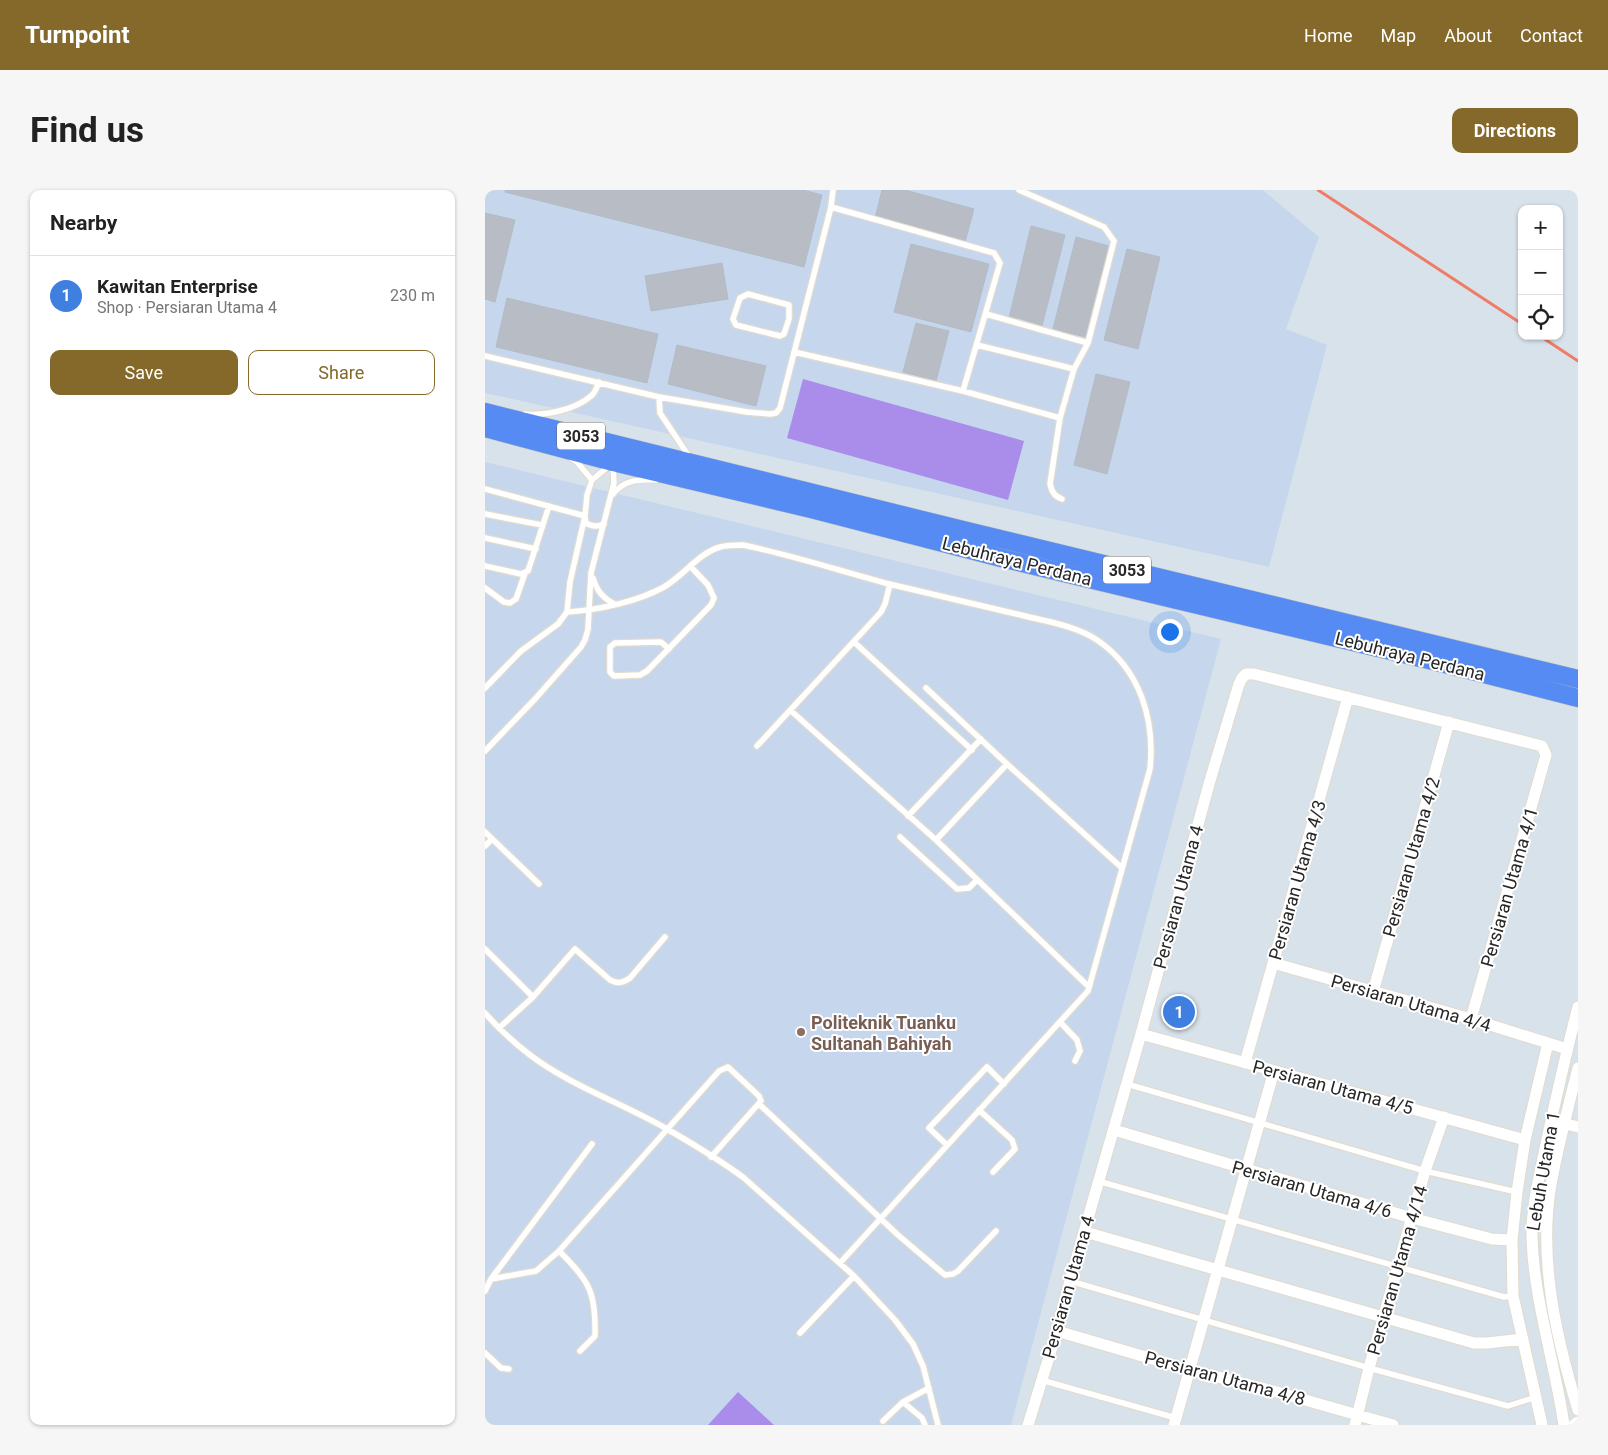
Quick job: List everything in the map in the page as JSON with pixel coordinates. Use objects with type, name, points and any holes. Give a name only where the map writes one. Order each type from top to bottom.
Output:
[{"type":"main road","name":"Lebuhraya Perdana","points":[[485,412],[1578,679]]},
{"type":"main road","points":[[485,412],[513,428],[583,446],[613,462],[634,459],[685,462]]},
{"type":"main road","name":"Lebuhraya Perdana","points":[[485,428],[613,462],[1014,562],[1437,662],[1575,698]]},
{"type":"street","name":"Persiaran Utama 4","points":[[1028,1425],[1127,1084],[1209,784],[1242,678],[1246,674],[1254,674],[1449,722],[1542,746],[1547,755]]},
{"type":"street","name":"Persiaran Utama 4/3","points":[[1245,1063],[1348,697]]},
{"type":"street","name":"Persiaran Utama 4/2","points":[[1373,992],[1449,722]]},
{"type":"street","name":"Persiaran Utama 4/1","points":[[1471,1019],[1547,755]]},
{"type":"street","name":"Persiaran Utama 4/4","points":[[1273,964],[1471,1019],[1567,1049]]},
{"type":"street","name":"Lebuh Utama 1","points":[[1564,1425],[1561,1402],[1548,1349],[1537,1284],[1532,1237],[1536,1192],[1578,1007]]},
{"type":"street","name":"Persiaran Utama 4/5","points":[[1141,1034],[1525,1140]]},
{"type":"street","points":[[1542,1425],[1513,1296],[1512,1240],[1525,1140],[1548,1043]]},
{"type":"street","name":"Lebuh Utama 1","points":[[1578,1068],[1550,1191],[1547,1226],[1548,1271],[1559,1342],[1578,1410]]},
{"type":"street","points":[[1175,1421],[1274,1071]]},
{"type":"street","name":"Persiaran Utama 4/14","points":[[1356,1420],[1425,1171],[1444,1117]]},
{"type":"street","points":[[1551,1121],[1578,1127]]},
{"type":"street","name":"Persiaran Utama 4/6","points":[[1114,1130],[1412,1218],[1492,1239],[1512,1240]]},
{"type":"street","points":[[1085,1232],[1474,1343],[1523,1339]]},
{"type":"street","name":"Persiaran Utama 4/8","points":[[1057,1330],[1356,1420],[1393,1425]]},
{"type":"street","points":[[1574,1425],[1578,1422]]},
{"type":"lane","points":[[485,356],[659,397],[747,412],[776,413],[780,408],[795,352],[831,207],[833,190]]},
{"type":"lane","points":[[1019,190],[1104,227],[1114,241],[1088,343],[1074,369],[1060,418],[1050,484],[1051,491],[1055,496],[1062,499]]},
{"type":"lane","points":[[831,207],[994,253],[1000,263],[963,390]]},
{"type":"lane","points":[[747,294],[789,305],[789,319],[784,334],[780,336],[736,325],[733,319],[740,298],[747,294]]},
{"type":"lane","points":[[986,314],[1088,343]]},
{"type":"lane","points":[[789,319],[802,321]]},
{"type":"lane","points":[[977,345],[1074,369]]},
{"type":"lane","points":[[795,352],[963,390],[1060,418]]},
{"type":"lane","points":[[485,412],[535,415],[567,408],[593,395],[599,382]]},
{"type":"lane","points":[[659,397],[660,413],[685,462]]},
{"type":"lane","points":[[549,445],[577,462],[592,480]]},
{"type":"lane","points":[[485,688],[521,651],[558,624],[567,612],[570,582],[585,516],[587,495],[592,480],[613,462]]},
{"type":"lane","points":[[485,751],[535,699],[585,640],[588,629],[591,573],[614,483],[613,462]]},
{"type":"lane","points":[[611,496],[626,482],[639,480],[686,480]]},
{"type":"lane","points":[[485,489],[585,516]]},
{"type":"lane","points":[[485,588],[503,602],[510,603],[516,599],[536,549],[549,506]]},
{"type":"lane","points":[[485,514],[542,524]]},
{"type":"lane","points":[[585,516],[586,523],[591,526],[598,527],[604,524]]},
{"type":"lane","points":[[485,538],[536,549]]},
{"type":"lane","points":[[567,612],[589,610],[643,596],[662,588],[702,557],[720,547],[743,545],[889,584],[994,608],[1081,631],[1112,652],[1126,668],[1144,702],[1151,737],[1150,769],[1088,991],[1005,1084],[839,1262]]},
{"type":"lane","points":[[485,566],[525,574]]},
{"type":"lane","points":[[669,649],[661,642],[612,645],[609,647],[610,672],[614,676],[639,675],[647,671],[669,649],[711,605],[714,598],[708,585],[691,567]]},
{"type":"lane","points":[[591,573],[596,589],[603,597],[614,604]]},
{"type":"lane","points":[[757,746],[881,612],[885,604],[889,584]]},
{"type":"lane","points":[[854,642],[972,750]]},
{"type":"lane","points":[[927,688],[1007,764],[1122,868]]},
{"type":"lane","points":[[790,710],[936,840],[1089,987]]},
{"type":"lane","points":[[908,816],[981,740]]},
{"type":"lane","points":[[936,840],[1007,764]]},
{"type":"lane","points":[[485,832],[539,884]]},
{"type":"lane","points":[[900,837],[957,889],[969,888],[977,880]]},
{"type":"lane","points":[[485,846],[492,839]]},
{"type":"lane","points":[[499,1028],[533,997],[575,949],[610,980],[617,983],[624,982],[630,978],[665,936]]},
{"type":"lane","points":[[485,949],[533,997]]},
{"type":"lane","points":[[485,1014],[531,1056],[563,1075],[667,1129],[728,1166],[839,1262],[895,1320],[913,1344],[923,1366],[938,1425]]},
{"type":"lane","points":[[1060,1022],[1077,1040],[1080,1051],[1075,1061]]},
{"type":"lane","points":[[491,1279],[536,1270],[559,1251],[719,1071],[728,1067],[759,1096],[761,1101],[711,1157]]},
{"type":"lane","points":[[947,1145],[929,1128],[987,1068],[1005,1084]]},
{"type":"lane","points":[[1127,1084],[1425,1171],[1517,1192]]},
{"type":"lane","points":[[759,1104],[898,1235],[945,1275],[958,1271],[996,1231]]},
{"type":"lane","points":[[979,1110],[1014,1144],[1015,1149],[993,1172]]},
{"type":"lane","points":[[485,1291],[491,1279],[592,1144]]},
{"type":"lane","points":[[1099,1181],[1504,1297],[1513,1296]]},
{"type":"lane","points":[[559,1251],[575,1267],[591,1290],[596,1319],[595,1336],[580,1351]]},
{"type":"lane","points":[[800,1332],[854,1276]]},
{"type":"lane","points":[[1070,1281],[1204,1321],[1508,1406],[1536,1397]]},
{"type":"lane","points":[[485,1352],[501,1368],[509,1369]]},
{"type":"lane","points":[[1041,1380],[1175,1421]]},
{"type":"lane","points":[[883,1421],[903,1402],[929,1388]]},
{"type":"lane","points":[[903,1402],[922,1418],[925,1425]]},
{"type":"shaded area","points":[[485,190],[1263,190],[1319,237],[1286,329],[1327,345],[1269,567],[485,393]]},
{"type":"shaded area","points":[[803,379],[1024,441],[1008,500],[787,438]]},
{"type":"shaded area","name":"Politeknik Tuanku Sultanah Bahiyah","points":[[485,462],[1221,639],[1011,1425],[485,1425]]},
{"type":"shaded area","points":[[738,1392],[774,1425],[708,1425]]},
{"type":"building","points":[[505,190],[803,190],[822,195],[804,267],[505,192]]},
{"type":"building","points":[[882,190],[905,190],[974,209],[965,242],[875,218]]},
{"type":"building","points":[[485,213],[515,220],[495,302],[485,299]]},
{"type":"building","points":[[1031,226],[1065,235],[1042,326],[1009,318]]},
{"type":"building","points":[[1076,237],[1109,246],[1086,337],[1053,329]]},
{"type":"building","points":[[911,244],[989,264],[971,332],[894,312]]},
{"type":"building","points":[[1127,249],[1160,257],[1138,349],[1104,340]]},
{"type":"building","points":[[722,263],[728,299],[651,311],[645,276]]},
{"type":"building","points":[[507,298],[658,334],[647,383],[496,347]]},
{"type":"building","points":[[916,323],[949,331],[936,381],[903,372]]},
{"type":"building","points":[[677,345],[766,366],[756,406],[668,384]]},
{"type":"building","points":[[1096,374],[1130,382],[1107,474],[1074,465]]},
{"type":"waterway","points":[[1318,190],[1518,321]]},
{"type":"waterway","points":[[1546,340],[1578,361]]},
{"type":"place","name":"Kawitan Enterprise","points":[[1179,1012]]},
{"type":"place","name":"Politeknik Tuanku Sultanah Bahiyah","points":[[801,1032]]}]
